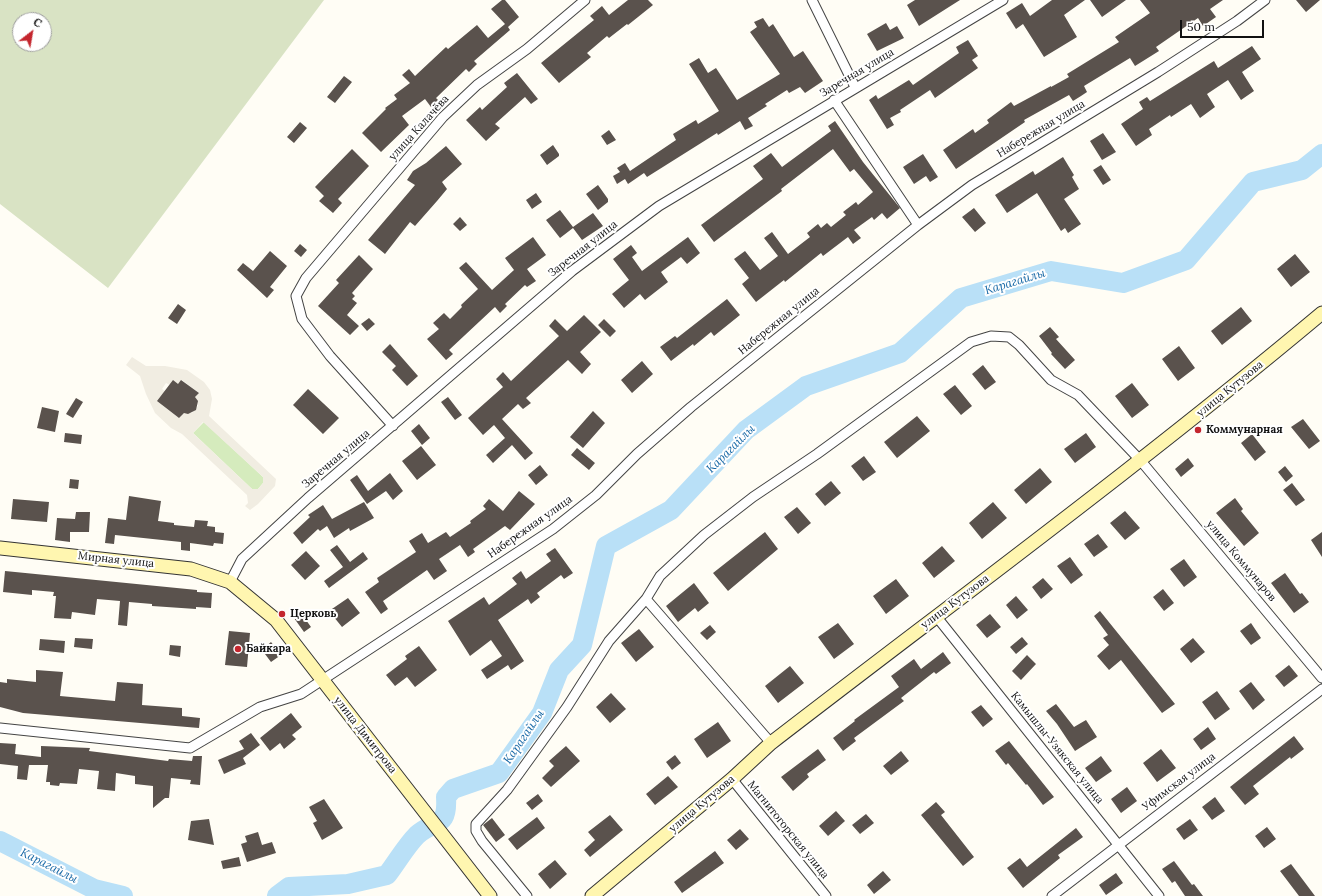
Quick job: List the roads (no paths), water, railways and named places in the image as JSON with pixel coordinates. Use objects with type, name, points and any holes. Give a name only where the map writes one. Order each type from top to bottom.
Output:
[{"type":"main road","name":"улица Кутузова","points":[[592,896],[732,779],[771,744],[936,616],[1141,461],[1233,388],[1322,313]]},
{"type":"main road","name":"Мирная улица","points":[[0,548],[191,569],[230,582]]},
{"type":"main road","name":"улица Димитрова","points":[[230,582],[276,620],[321,680],[490,896]]},
{"type":"street","name":"улица Калачёва","points":[[394,426],[330,356],[302,319],[296,296],[306,278],[443,117],[477,85],[527,49],[585,0]]},
{"type":"street","points":[[812,0],[856,87]]},
{"type":"street","name":"Заречная улица","points":[[230,582],[242,559],[308,498],[394,426],[572,271],[659,206],[1003,0]]},
{"type":"street","name":"Набережная улица","points":[[0,728],[190,748],[260,707],[301,694],[553,529],[596,495],[637,454],[691,407],[918,224],[972,185],[1158,72],[1237,21],[1265,0]]},
{"type":"street","points":[[834,100],[918,224]]},
{"type":"street","name":"улица Коммунаров","points":[[646,599],[660,576],[704,535],[752,497],[817,454],[971,342],[991,336],[1009,336],[1051,380],[1078,394],[1141,461],[1322,678]]},
{"type":"street","points":[[527,896],[482,841],[476,831],[476,824],[506,790],[544,739],[567,707],[609,641],[646,599],[771,744]]},
{"type":"street","name":"Камышлы-Узякская улица","points":[[936,616],[1159,896]]},
{"type":"street","name":"Уфимская улица","points":[[1052,896],[1322,689]]},
{"type":"street","name":"Магнитогорская улица","points":[[732,779],[826,896]]},
{"type":"waterway","name":"Карагайлы","points":[[277,896],[289,887],[348,884],[387,875],[413,839],[423,830],[442,819],[445,814],[446,797],[453,789],[499,773],[542,713],[559,670],[582,645],[606,546],[671,510],[746,430],[806,386],[900,353],[961,298],[1051,271],[1123,283],[1186,260],[1253,182],[1302,170],[1322,154]]},
{"type":"waterway","name":"Карагайлы","points":[[0,841],[94,889],[123,896]]},
{"type":"place","name":"Коммунарная","points":[[1198,430]]},
{"type":"place","name":"Церковь","points":[[282,614]]},
{"type":"place","name":"Байкара","points":[[238,649]]}]
